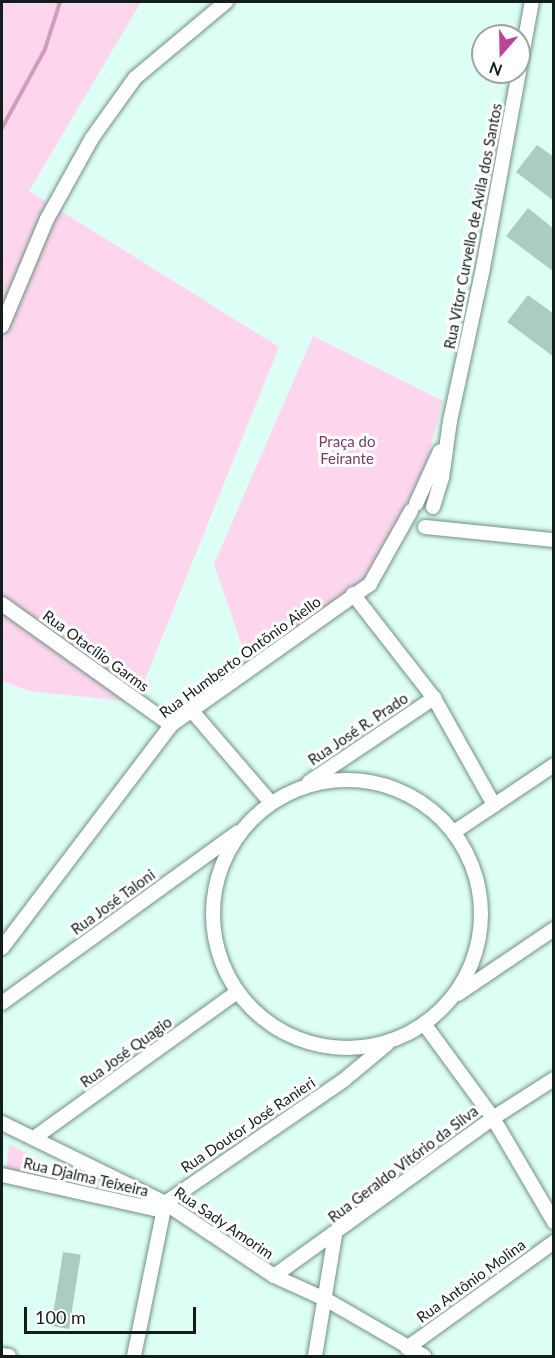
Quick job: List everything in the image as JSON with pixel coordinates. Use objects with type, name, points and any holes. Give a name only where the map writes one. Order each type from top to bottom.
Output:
[{"type":"street","points":[[2,326],[47,219],[92,138],[135,78],[226,2]]},
{"type":"street","name":"Rua Vitor Curvello de Avila dos Santos","points":[[422,526],[431,524],[442,478],[450,421],[483,268],[532,2]]},
{"type":"street","name":"Rua Vitor Curvello de Avila dos Santos","points":[[414,507],[432,473],[450,421]]},
{"type":"street","points":[[393,543],[414,507],[429,503],[460,530]]},
{"type":"street","points":[[414,507],[422,526]]},
{"type":"street","points":[[393,543],[422,526],[554,540]]},
{"type":"street","name":"Rua Humberto Ontõnio Aiello","points":[[2,948],[171,725],[376,577],[393,543]]},
{"type":"street","points":[[353,594],[434,698],[494,805]]},
{"type":"street","name":"Rua Otacílio Garms","points":[[2,604],[171,725]]},
{"type":"street","name":"Rua José R. Prado","points":[[301,788],[434,698]]},
{"type":"street","points":[[192,711],[271,803]]},
{"type":"street","points":[[454,832],[554,765]]},
{"type":"street","points":[[456,995],[476,956],[483,913],[475,870],[454,832],[430,808],[401,791],[357,781],[334,780],[301,788],[271,803],[244,827],[222,865],[212,908],[218,952],[237,992],[267,1022],[304,1042],[346,1049],[387,1043],[425,1025],[456,995],[554,929]]},
{"type":"street","name":"Rua José Taloni","points":[[2,1003],[244,827]]},
{"type":"street","name":"Rua José Quagio","points":[[34,1138],[237,992]]},
{"type":"street","points":[[425,1025],[493,1118],[554,1222]]},
{"type":"street","name":"Rua Doutor José Ranieri","points":[[164,1207],[344,1080],[387,1043]]},
{"type":"street","name":"Rua Geraldo Vitório da Silva","points":[[274,1276],[335,1235],[493,1118],[554,1079]]},
{"type":"street","name":"Rua Sady Amorim","points":[[2,1123],[164,1207],[274,1276],[327,1300],[424,1356]]},
{"type":"street","name":"Rua Djalma Teixeira","points":[[2,1175],[164,1207]]},
{"type":"street","points":[[134,1356],[164,1207]]},
{"type":"street","points":[[315,1356],[327,1300],[335,1235]]},
{"type":"street","name":"Rua Antônio Molina","points":[[407,1348],[554,1242]]},
{"type":"street","points":[[2,1355],[9,1356]]},
{"type":"green space","points":[[2,2],[141,2],[29,191],[279,347],[136,702],[29,691],[2,681]]},
{"type":"green space","name":"Praça do Feirante","points":[[313,336],[443,401],[427,460],[393,534],[366,579],[250,669],[214,564]]},
{"type":"green space","points":[[9,1144],[117,1203],[5,1179]]},
{"type":"building","points":[[537,145],[554,157],[554,201],[516,172]]},
{"type":"building","points":[[528,208],[554,229],[554,272],[506,236]]},
{"type":"building","points":[[528,295],[554,314],[554,357],[507,322]]},
{"type":"building","points":[[63,1252],[81,1255],[69,1329],[51,1326]]},
{"type":"waterway","points":[[2,128],[45,49],[60,2]]}]
